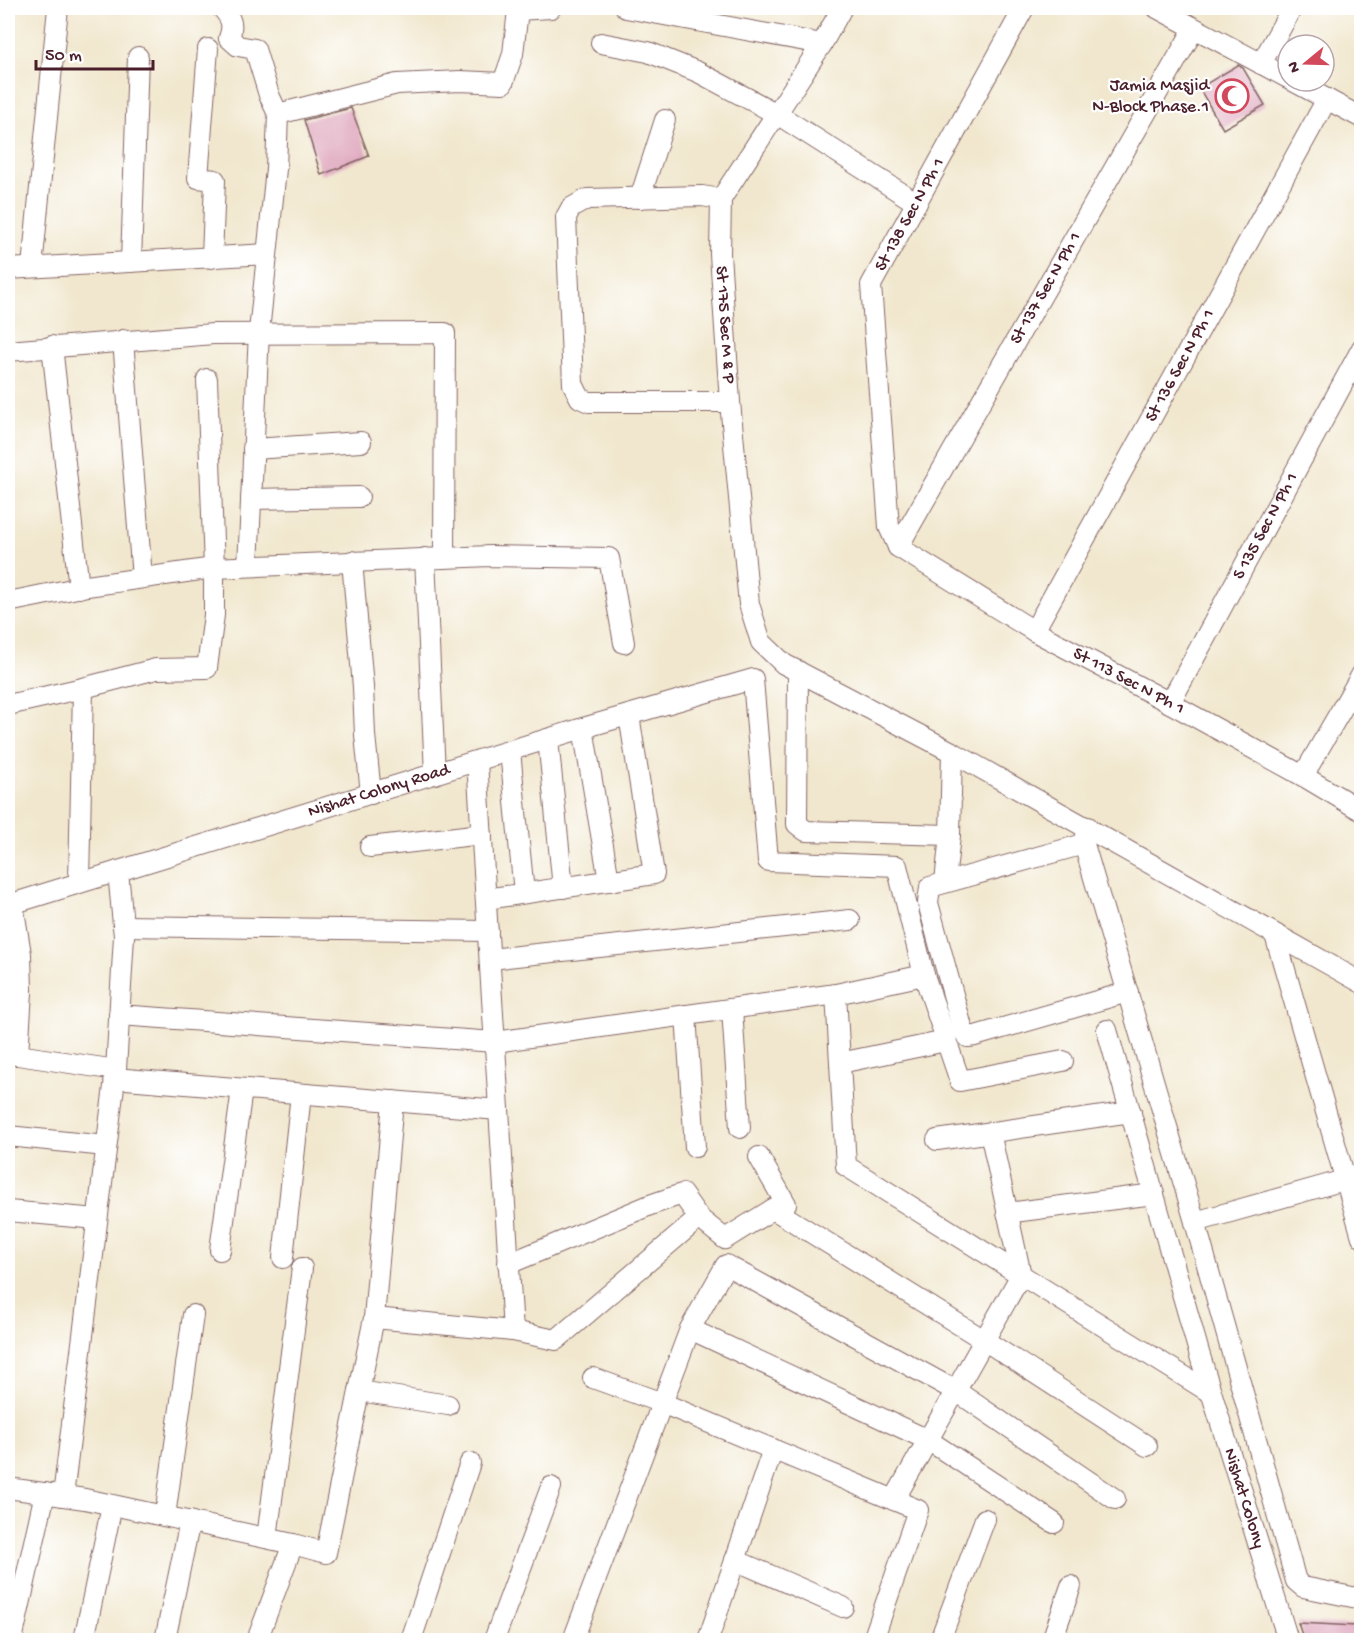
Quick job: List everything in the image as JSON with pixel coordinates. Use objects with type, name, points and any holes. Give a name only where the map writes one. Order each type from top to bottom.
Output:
[{"type":"street","points":[[32,267],[58,8]]},
{"type":"street","points":[[222,8],[230,16],[233,29],[229,38],[238,46],[255,49],[269,95],[278,114],[276,168],[259,332],[248,566]]},
{"type":"street","points":[[278,114],[397,84],[460,81],[503,83],[513,54],[518,10],[551,8]]},
{"type":"street","points":[[626,8],[822,44]]},
{"type":"street","points":[[730,402],[589,402],[575,393],[566,217],[571,208],[587,199],[702,196],[721,199],[822,44],[842,8]]},
{"type":"street","name":"St 138 Sec N Ph 1","points":[[898,548],[889,527],[871,285],[1024,8]]},
{"type":"street","points":[[1157,8],[1276,72]]},
{"type":"street","points":[[1261,64],[1292,8]]},
{"type":"street","name":"St 137 Sec N Ph 1","points":[[898,548],[1194,29]]},
{"type":"street","points":[[601,43],[648,52],[698,72],[777,114],[917,202]]},
{"type":"street","points":[[208,49],[198,178],[215,180],[212,258]]},
{"type":"street","points":[[131,262],[138,57]]},
{"type":"street","points":[[1316,93],[1362,118]]},
{"type":"street","name":"St 136 Sec N Ph 1","points":[[1034,631],[1328,99]]},
{"type":"street","points":[[640,198],[665,120]]},
{"type":"street","name":"St 175 Sec M & P","points":[[721,199],[720,254],[730,402],[749,604],[760,642],[791,667],[952,752],[1086,836],[1362,983]]},
{"type":"street","points":[[8,269],[266,254]]},
{"type":"street","points":[[8,351],[123,340],[259,332],[445,333],[434,558],[435,774]]},
{"type":"street","points":[[123,340],[142,578]]},
{"type":"street","points":[[52,346],[79,588]]},
{"type":"street","name":"S 135 Sec N Ph 1","points":[[1170,703],[1362,348]]},
{"type":"street","points":[[8,705],[156,669],[207,668],[214,615],[214,568],[207,379]]},
{"type":"street","points":[[254,449],[361,442]]},
{"type":"street","points":[[251,499],[359,496]]},
{"type":"street","name":"St 113 Sec N Ph 1","points":[[898,548],[1034,631],[1170,703],[1362,811]]},
{"type":"street","points":[[8,602],[79,588],[214,568],[434,558],[609,558],[624,643]]},
{"type":"street","points":[[352,561],[371,794]]},
{"type":"street","points":[[791,667],[797,824],[806,831],[950,835]]},
{"type":"street","points":[[1303,776],[1362,674]]},
{"type":"street","name":"Nishat Colony Road","points":[[10,904],[583,728],[753,679],[768,861],[897,866],[924,975]]},
{"type":"street","points":[[79,883],[83,688]]},
{"type":"street","points":[[486,899],[654,874],[629,715]]},
{"type":"street","points":[[583,728],[609,881]]},
{"type":"street","points":[[548,739],[563,888]]},
{"type":"street","points":[[510,751],[524,893]]},
{"type":"street","points":[[945,882],[950,835],[952,752]]},
{"type":"street","points":[[477,761],[513,1331]]},
{"type":"street","points":[[370,847],[482,834]]},
{"type":"street","points":[[1128,992],[968,1037],[963,1031],[928,903],[930,886],[1086,836],[1128,992],[1296,1581],[1303,1587],[1362,1599]]},
{"type":"street","points":[[12,1641],[54,1495],[97,1219],[115,1074],[119,1015],[123,926],[118,872]]},
{"type":"street","points":[[10,904],[21,954],[22,992],[13,1054],[115,1074],[242,1089],[499,1110]]},
{"type":"street","points":[[490,959],[850,920]]},
{"type":"street","points":[[123,926],[488,931]]},
{"type":"street","points":[[1275,936],[1353,1178],[1362,1237]]},
{"type":"street","points":[[119,1015],[495,1042],[836,994],[924,975],[960,1081],[1063,1061]]},
{"type":"street","points":[[836,994],[846,1166],[1211,1393]]},
{"type":"street","points":[[732,1009],[740,1128]]},
{"type":"street","points":[[686,1015],[695,1147]]},
{"type":"street","name":"Nishat Colony","points":[[1107,1030],[1200,1356],[1288,1641]]},
{"type":"street","points":[[840,1063],[946,1041]]},
{"type":"street","points":[[220,1250],[242,1089]]},
{"type":"street","points":[[283,1258],[301,1094]]},
{"type":"street","points":[[8,1488],[112,1504],[326,1553],[374,1318],[393,1101]]},
{"type":"street","points":[[937,1140],[1131,1112]]},
{"type":"street","points":[[894,1500],[1021,1275],[990,1132]]},
{"type":"street","points":[[8,1136],[106,1146]]},
{"type":"street","points":[[508,1264],[682,1194],[699,1218],[725,1239],[773,1209],[786,1204],[759,1157]]},
{"type":"street","points":[[1195,1222],[1353,1178]]},
{"type":"street","points":[[1007,1213],[1154,1194]]},
{"type":"street","points":[[773,1209],[984,1340],[1147,1446]]},
{"type":"street","points":[[8,1211],[97,1219]]},
{"type":"street","points":[[374,1318],[513,1331],[556,1340],[699,1218]]},
{"type":"street","points":[[573,1641],[690,1329],[726,1265],[956,1391],[1115,1499]]},
{"type":"street","points":[[267,1538],[302,1268]]},
{"type":"street","points":[[165,1516],[193,1315]]},
{"type":"street","points":[[690,1329],[928,1440],[1054,1523]]},
{"type":"street","points":[[593,1378],[662,1402],[918,1510],[873,1641]]},
{"type":"street","points":[[359,1390],[448,1405]]},
{"type":"street","points":[[708,1641],[773,1449]]},
{"type":"street","points":[[411,1641],[470,1463]]},
{"type":"street","points":[[494,1641],[551,1487]]},
{"type":"street","points":[[84,1641],[112,1504]]},
{"type":"street","points":[[940,1641],[985,1519]]},
{"type":"street","points":[[165,1641],[189,1521]]},
{"type":"street","points":[[257,1641],[293,1544]]},
{"type":"street","points":[[735,1560],[843,1607]]},
{"type":"street","points":[[1052,1641],[1071,1586]]},
{"type":"building","name":"Jamia Masjid N-Block Phase.1","points":[[1238,65],[1243,68],[1265,105],[1223,129],[1199,88]]},
{"type":"building","points":[[351,108],[369,156],[321,175],[304,120]]},
{"type":"building","points":[[1298,1623],[1356,1626],[1355,1641],[1304,1641]]},
{"type":"place","name":"Jamia Masjid N-Block Phase.1","points":[[1232,96]]}]
